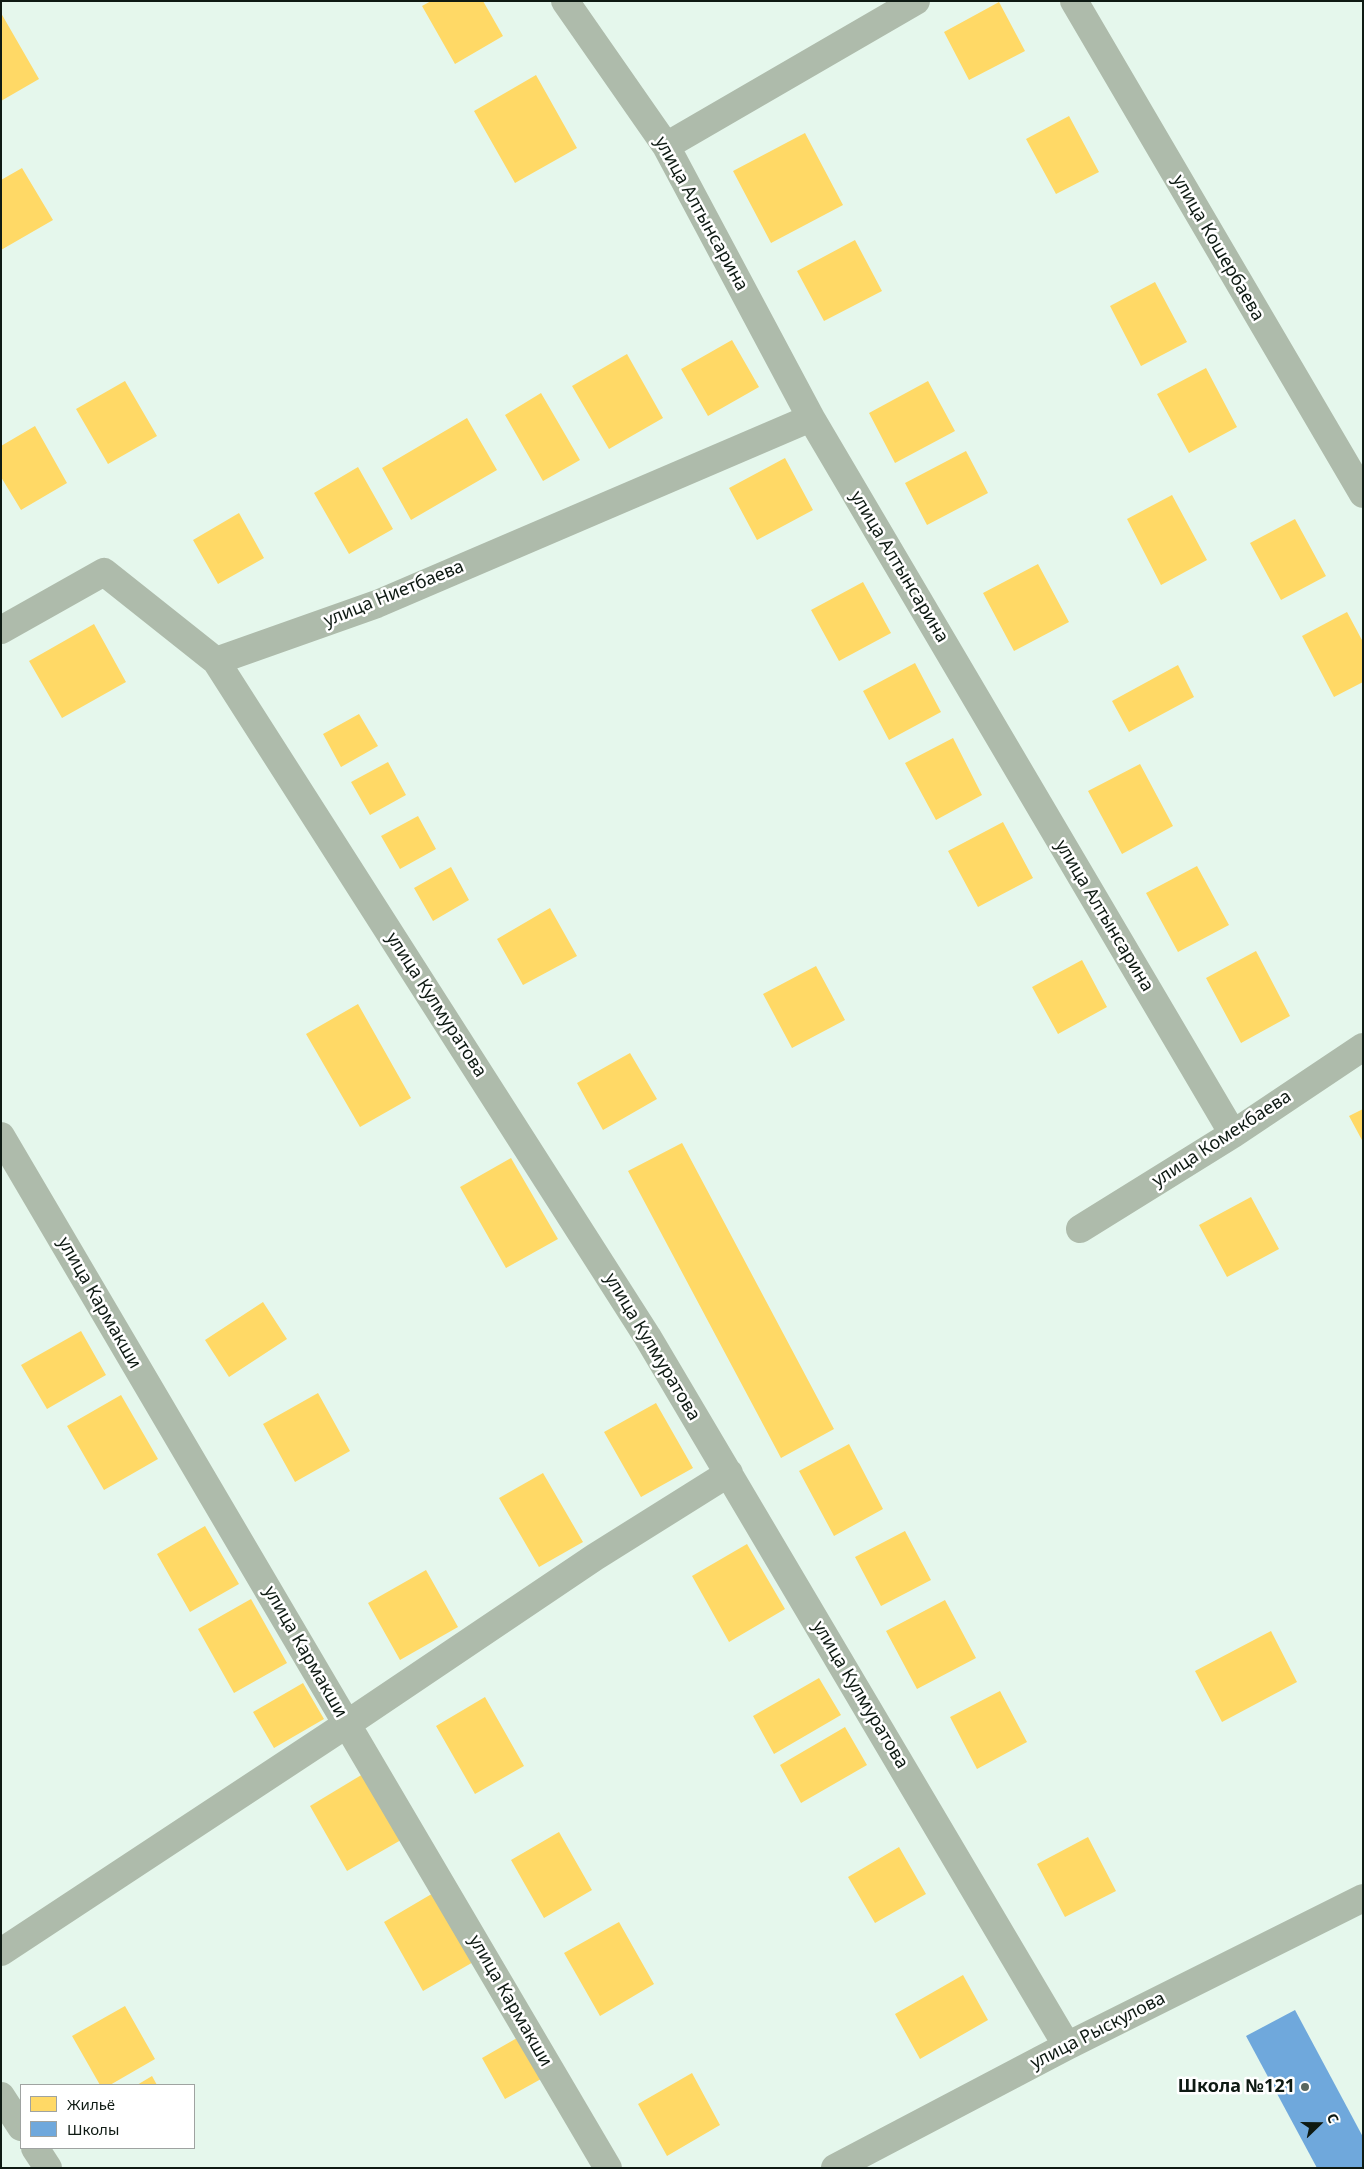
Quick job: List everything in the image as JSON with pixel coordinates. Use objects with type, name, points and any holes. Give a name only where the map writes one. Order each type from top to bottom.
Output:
[{"type":"street","name":"улица Алтынсарина","points":[[565,1],[666,146],[811,418],[1233,1134]]},
{"type":"street","points":[[666,146],[916,1]]},
{"type":"street","name":"улица Кошербаева","points":[[1074,1],[1363,494]]},
{"type":"street","name":"улица Ниетбаева","points":[[216,661],[377,604],[811,418]]},
{"type":"street","points":[[1,630],[104,572],[216,661]]},
{"type":"street","name":"улица Кулмуратова","points":[[216,661],[648,1336],[1067,2046]]},
{"type":"street","name":"улица Комекбаева","points":[[1080,1229],[1233,1134],[1363,1047]]},
{"type":"street","name":"улица Кармакши","points":[[1,1136],[608,2168]]},
{"type":"street","points":[[1,1952],[347,1724],[595,1556],[729,1473]]},
{"type":"street","name":"улица Рыскулова","points":[[834,2168],[1067,2046],[1363,1898]]},
{"type":"street","points":[[1,2096],[20,2125]]},
{"type":"street","points":[[36,2149],[48,2168]]},
{"type":"building: Жильё","points":[[431,1],[483,1],[503,36],[455,64],[422,6]]},
{"type":"building: Жильё","points":[[999,2],[1025,51],[969,80],[944,32]]},
{"type":"building: Жильё","points":[[1,13],[39,79],[1,101]]},
{"type":"building: Жильё","points":[[536,75],[577,148],[515,183],[474,111]]},
{"type":"building: Жильё","points":[[1069,116],[1099,172],[1056,194],[1026,139]]},
{"type":"building: Жильё","points":[[805,133],[843,205],[771,243],[733,171]]},
{"type":"building: Жильё","points":[[22,168],[53,220],[1,250],[1,180]]},
{"type":"building: Жильё","points":[[855,240],[882,291],[824,321],[797,271]]},
{"type":"building: Жильё","points":[[1155,282],[1187,342],[1141,366],[1110,306]]},
{"type":"building: Жильё","points":[[732,340],[759,387],[708,416],[681,369]]},
{"type":"building: Жильё","points":[[627,354],[663,418],[609,449],[572,386]]},
{"type":"building: Жильё","points":[[1206,368],[1237,427],[1189,453],[1157,394]]},
{"type":"building: Жильё","points":[[125,381],[157,436],[108,464],[76,409]]},
{"type":"building: Жильё","points":[[928,381],[955,431],[895,463],[869,413]]},
{"type":"building: Жильё","points":[[541,393],[580,460],[543,481],[505,415]]},
{"type":"building: Жильё","points":[[467,418],[497,470],[411,520],[382,468]]},
{"type":"building: Жильё","points":[[35,426],[67,483],[21,510],[1,477],[1,446]]},
{"type":"building: Жильё","points":[[966,451],[988,493],[927,525],[905,483]]},
{"type":"building: Жильё","points":[[785,458],[813,510],[757,540],[729,488]]},
{"type":"building: Жильё","points":[[358,467],[393,529],[349,554],[314,493]]},
{"type":"building: Жильё","points":[[1172,495],[1207,560],[1161,585],[1127,519]]},
{"type":"building: Жильё","points":[[239,513],[264,558],[218,584],[193,540]]},
{"type":"building: Жильё","points":[[1295,519],[1326,576],[1281,600],[1250,543]]},
{"type":"building: Жильё","points":[[1038,564],[1069,622],[1014,651],[983,593]]},
{"type":"building: Жильё","points":[[863,582],[891,633],[839,661],[811,610]]},
{"type":"building: Жильё","points":[[1347,612],[1363,642],[1363,682],[1334,697],[1302,636]]},
{"type":"building: Жильё","points":[[94,624],[126,682],[62,718],[29,661]]},
{"type":"building: Жильё","points":[[915,663],[941,712],[889,740],[863,691]]},
{"type":"building: Жильё","points":[[1178,665],[1194,697],[1129,732],[1112,701]]},
{"type":"building: Жильё","points":[[359,714],[378,746],[341,767],[323,734]]},
{"type":"building: Жильё","points":[[953,738],[982,795],[936,820],[905,763]]},
{"type":"building: Жильё","points":[[388,762],[406,795],[370,815],[351,782]]},
{"type":"building: Жильё","points":[[1140,764],[1173,826],[1122,854],[1088,791]]},
{"type":"building: Жильё","points":[[418,816],[436,849],[400,869],[381,836]]},
{"type":"building: Жильё","points":[[1003,822],[1033,878],[978,907],[948,851]]},
{"type":"building: Жильё","points":[[1197,866],[1229,925],[1178,952],[1146,893]]},
{"type":"building: Жильё","points":[[451,867],[469,900],[433,921],[414,888]]},
{"type":"building: Жильё","points":[[550,908],[577,956],[523,985],[497,939]]},
{"type":"building: Жильё","points":[[1256,951],[1290,1016],[1241,1043],[1206,978]]},
{"type":"building: Жильё","points":[[1082,960],[1107,1007],[1058,1034],[1032,987]]},
{"type":"building: Жильё","points":[[816,966],[845,1020],[792,1048],[763,994]]},
{"type":"building: Жильё","points":[[358,1004],[411,1098],[360,1127],[306,1034]]},
{"type":"building: Жильё","points":[[630,1053],[657,1099],[603,1130],[577,1083]]},
{"type":"building: Жильё","points":[[1363,1109],[1363,1142],[1349,1116]]},
{"type":"building: Жильё","points":[[682,1143],[834,1429],[781,1458],[628,1171]]},
{"type":"building: Жильё","points":[[511,1158],[558,1239],[506,1268],[460,1187]]},
{"type":"building: Жильё","points":[[1251,1197],[1279,1249],[1227,1277],[1199,1225]]},
{"type":"building: Жильё","points":[[263,1302],[287,1339],[229,1377],[205,1340]]},
{"type":"building: Жильё","points":[[81,1331],[106,1375],[47,1409],[21,1365]]},
{"type":"building: Жильё","points":[[318,1393],[350,1451],[295,1482],[263,1424]]},
{"type":"building: Жильё","points":[[121,1395],[158,1459],[104,1490],[67,1426]]},
{"type":"building: Жильё","points":[[656,1403],[693,1468],[641,1497],[604,1432]]},
{"type":"building: Жильё","points":[[849,1444],[883,1509],[834,1536],[799,1471]]},
{"type":"building: Жильё","points":[[543,1473],[583,1542],[539,1567],[499,1498]]},
{"type":"building: Жильё","points":[[205,1526],[239,1584],[190,1612],[157,1554]]},
{"type":"building: Жильё","points":[[905,1531],[931,1580],[881,1606],[855,1557]]},
{"type":"building: Жильё","points":[[747,1544],[785,1609],[729,1642],[692,1576]]},
{"type":"building: Жильё","points":[[426,1570],[458,1627],[400,1660],[368,1603]]},
{"type":"building: Жильё","points":[[251,1599],[287,1663],[234,1693],[198,1629]]},
{"type":"building: Жильё","points":[[945,1600],[976,1658],[917,1689],[886,1631]]},
{"type":"building: Жильё","points":[[1271,1631],[1297,1682],[1222,1722],[1195,1671]]},
{"type":"building: Жильё","points":[[819,1678],[841,1715],[774,1754],[753,1716]]},
{"type":"building: Жильё","points":[[303,1683],[324,1719],[274,1748],[253,1712]]},
{"type":"building: Жильё","points":[[1000,1691],[1027,1742],[977,1769],[950,1717]]},
{"type":"building: Жильё","points":[[485,1697],[524,1766],[475,1794],[436,1726]]},
{"type":"building: Жильё","points":[[845,1727],[867,1765],[801,1803],[780,1765]]},
{"type":"building: Жильё","points":[[363,1774],[401,1840],[347,1871],[310,1806]]},
{"type":"building: Жильё","points":[[559,1832],[592,1890],[544,1918],[511,1860]]},
{"type":"building: Жильё","points":[[1088,1837],[1116,1891],[1065,1917],[1037,1864]]},
{"type":"building: Жильё","points":[[899,1847],[926,1894],[875,1923],[848,1877]]},
{"type":"building: Жильё","points":[[435,1892],[475,1961],[423,1991],[384,1922]]},
{"type":"building: Жильё","points":[[619,1922],[654,1984],[600,2016],[564,1953]]},
{"type":"building: Жильё","points":[[963,1975],[988,2020],[920,2059],[895,2014]]},
{"type":"building: Жильё","points":[[125,2006],[155,2059],[112,2084],[99,2084],[72,2036]]},
{"type":"building: Жильё","points":[[517,2038],[541,2079],[505,2099],[482,2058]]},
{"type":"building: Жильё","points":[[692,2073],[720,2125],[667,2156],[638,2104]]},
{"type":"building: Жильё","points":[[152,2076],[156,2084],[139,2084]]},
{"type":"building: Школы","name":"Школа №121","points":[[1295,2010],[1363,2137],[1363,2168],[1317,2168],[1246,2036]]},
{"type":"place","name":"Школа №121","points":[[1305,2087]]}]
